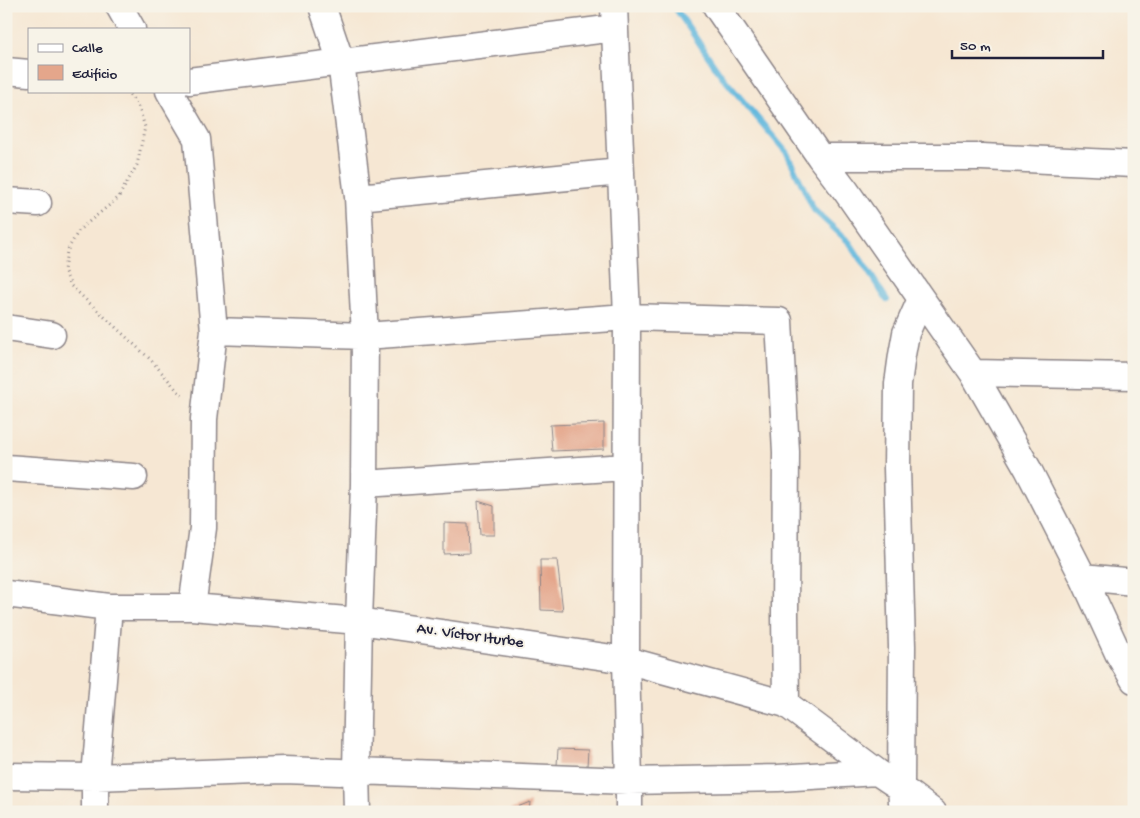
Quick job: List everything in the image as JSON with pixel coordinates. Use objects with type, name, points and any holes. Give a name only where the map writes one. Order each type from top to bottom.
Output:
[{"type":"street","points":[[119,6],[131,28]]},
{"type":"street","points":[[322,6],[341,62],[358,197],[365,336],[364,484],[358,621],[348,771],[356,812]]},
{"type":"street","points":[[716,6],[973,373],[1028,469],[1083,577],[1118,653],[1134,680]]},
{"type":"street","points":[[190,81],[341,62],[615,17],[627,317],[626,660],[629,812]]},
{"type":"street","points":[[6,71],[28,73]]},
{"type":"street","points":[[170,92],[197,139],[214,331],[204,419],[203,528],[192,606]]},
{"type":"street","points":[[820,157],[982,157],[1134,164]]},
{"type":"street","points":[[358,197],[621,172]]},
{"type":"street","points":[[6,201],[38,204]]},
{"type":"street","points":[[902,800],[902,646],[897,468],[898,384],[906,333],[921,299]]},
{"type":"street","points":[[214,331],[365,336],[627,317],[779,321],[786,452],[784,614],[786,704]]},
{"type":"street","points":[[6,328],[52,334]]},
{"type":"street","points":[[973,373],[1134,376]]},
{"type":"street","points":[[364,484],[626,467]]},
{"type":"street","points":[[6,468],[134,477]]},
{"type":"street","points":[[1083,577],[1134,582]]},
{"type":"street","name":"Av. Víctor Iturbe","points":[[6,594],[109,607],[192,606],[358,621],[626,660],[786,704],[877,772],[902,800],[933,812]]},
{"type":"street","points":[[95,812],[95,777],[109,607]]},
{"type":"street","points":[[6,776],[95,777],[284,770],[629,781],[778,778],[877,772]]},
{"type":"path","points":[[127,92],[138,105],[145,127],[137,165],[118,198],[79,230],[67,250],[64,270],[71,286],[151,360],[204,419]]},
{"type":"building","points":[[604,423],[604,449],[552,451],[550,425]]},
{"type":"building","points":[[478,501],[494,506],[494,535],[480,535]]},
{"type":"building","points":[[444,523],[468,524],[469,553],[444,554]]},
{"type":"building","points":[[540,560],[557,560],[563,611],[541,610]]},
{"type":"building","points":[[558,749],[588,750],[587,766],[557,765]]},
{"type":"building","points":[[530,802],[529,812],[505,812]]},
{"type":"waterway","points":[[674,6],[721,75],[787,153],[814,210],[850,243],[887,300]]}]
